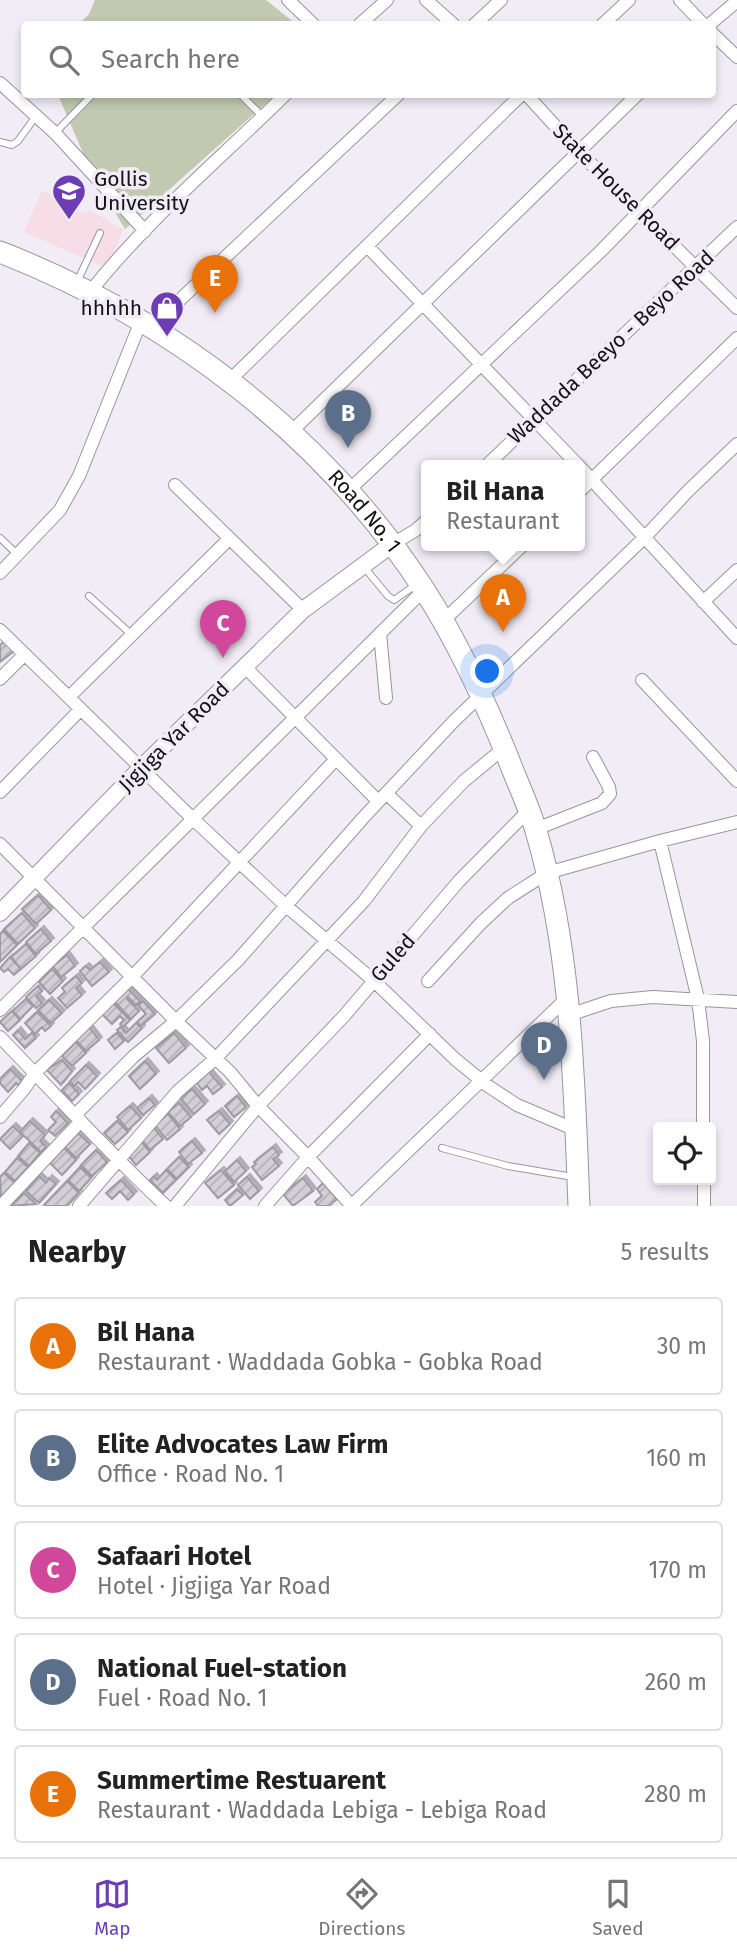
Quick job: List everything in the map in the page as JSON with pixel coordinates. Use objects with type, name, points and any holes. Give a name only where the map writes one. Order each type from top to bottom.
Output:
[{"type":"highway","name":"Road No. 1","points":[[0,252],[83,289],[146,323],[229,381],[292,431],[348,491],[391,545],[443,621],[482,696],[504,748],[532,820],[547,873],[569,1006],[579,1206]]},
{"type":"street","points":[[288,0],[310,21]]},
{"type":"street","points":[[363,21],[387,0]]},
{"type":"street","points":[[426,0],[450,21]]},
{"type":"street","points":[[478,21],[501,0]]},
{"type":"street","points":[[606,21],[629,0]]},
{"type":"street","points":[[680,0],[701,21]]},
{"type":"street","points":[[714,21],[737,1]]},
{"type":"street","points":[[716,37],[737,57]]},
{"type":"street","points":[[0,83],[55,133],[145,231]]},
{"type":"street","points":[[83,289],[108,270],[282,98]]},
{"type":"street","points":[[0,573],[60,510],[79,476],[146,323],[395,98]]},
{"type":"street","points":[[229,381],[520,98]]},
{"type":"street","name":"State House Road","points":[[528,98],[737,308]]},
{"type":"street","points":[[292,431],[634,98]]},
{"type":"street","points":[[348,491],[601,251],[737,110]]},
{"type":"street","name":"Waddada Beeyo - Beyo Road","points":[[492,460],[737,228]]},
{"type":"street","points":[[367,246],[574,460]]},
{"type":"street","points":[[585,486],[737,338]]},
{"type":"street","points":[[1,1206],[134,1056],[176,1021],[238,960],[382,797],[737,444]]},
{"type":"street","points":[[585,471],[737,638]]},
{"type":"street","points":[[175,485],[303,610]]},
{"type":"street","points":[[391,545],[421,526]]},
{"type":"street","points":[[69,697],[229,539]]},
{"type":"street","name":"Jigjiga Yar Road","points":[[0,913],[142,768],[303,610],[391,545]]},
{"type":"street","points":[[443,621],[517,551]]},
{"type":"street","points":[[703,603],[737,570]]},
{"type":"street","points":[[0,1010],[380,633],[421,586]]},
{"type":"street","points":[[0,630],[192,818],[285,905],[373,980],[455,1059],[517,1105],[576,1130]]},
{"type":"street","points":[[380,633],[386,698]]},
{"type":"street","points":[[0,679],[25,654]]},
{"type":"street","points":[[245,667],[335,759],[421,826]]},
{"type":"street","points":[[642,680],[737,781]]},
{"type":"street","points":[[0,792],[80,710]]},
{"type":"street","points":[[79,1206],[178,1091],[216,1058],[371,893],[421,826],[464,780],[504,748]]},
{"type":"street","points":[[532,820],[602,803],[610,794],[609,787],[593,757]]},
{"type":"street","points":[[0,1117],[35,1073],[133,976],[335,759]]},
{"type":"street","name":"Guled","points":[[175,1206],[258,1106],[344,1016],[459,881],[532,820]]},
{"type":"street","points":[[428,981],[508,898],[547,873],[737,822]]},
{"type":"street","points":[[660,841],[698,999],[703,1041],[703,1122]]},
{"type":"street","points":[[0,844],[216,1058],[352,1206],[480,1079],[569,1006],[653,997],[737,1002]]},
{"type":"street","points":[[265,1206],[308,1157],[430,1034]]},
{"type":"street","points":[[0,1037],[117,1160],[166,1206]]},
{"type":"street","points":[[704,1185],[704,1206]]},
{"type":"lane","points":[[55,133],[89,98]]},
{"type":"lane","points":[[244,98],[263,117]]},
{"type":"lane","points":[[0,142],[12,145],[18,141],[37,115]]},
{"type":"lane","points":[[83,289],[100,233]]},
{"type":"lane","points":[[0,538],[17,554]]},
{"type":"lane","points":[[363,565],[394,600],[421,586]]},
{"type":"lane","points":[[89,596],[132,635]]},
{"type":"lane","points":[[442,1148],[508,1166],[578,1178]]},
{"type":"shaded area","name":"Gollis University","points":[[42,190],[82,213],[90,210],[123,230],[107,268],[24,232]]},
{"type":"green space","points":[[95,0],[266,0],[292,21],[82,21],[89,14]]},
{"type":"green space","points":[[59,98],[272,98],[125,229],[93,176]]},
{"type":"building","points":[[5,641],[14,651],[0,662],[0,645]]},
{"type":"building","points":[[38,895],[51,910],[36,924],[22,909]]},
{"type":"building","points":[[22,913],[35,928],[18,944],[4,929]]},
{"type":"building","points":[[41,929],[51,941],[36,954],[26,942]]},
{"type":"building","points":[[3,931],[17,945],[0,962],[0,934]]},
{"type":"building","points":[[26,944],[36,956],[21,969],[11,957]]},
{"type":"building","points":[[67,955],[75,966],[61,977],[53,966]]},
{"type":"building","points":[[10,957],[21,969],[14,975],[8,969],[4,972],[0,968]]},
{"type":"building","points":[[100,962],[109,972],[92,986],[80,971],[86,966],[90,970]]},
{"type":"building","points":[[52,969],[63,981],[50,994],[39,982]]},
{"type":"building","points":[[76,976],[82,983],[76,988],[82,995],[67,1008],[58,998],[65,992],[62,988]]},
{"type":"building","points":[[38,986],[42,991],[36,996],[42,1003],[36,1008],[26,997]]},
{"type":"building","points":[[127,988],[140,1001],[136,1005],[128,997],[127,999],[139,1011],[131,1019],[114,1001]]},
{"type":"building","points":[[26,999],[33,1006],[20,1019],[13,1011]]},
{"type":"building","points":[[49,1000],[62,1013],[51,1023],[38,1010]]},
{"type":"building","points":[[143,1001],[155,1014],[141,1026],[137,1022],[146,1014],[138,1005]]},
{"type":"building","points":[[113,1003],[130,1020],[123,1027],[120,1024],[124,1020],[120,1016],[112,1024],[102,1014]]},
{"type":"building","points":[[12,1011],[20,1020],[8,1031],[0,1022]]},
{"type":"building","points":[[37,1012],[51,1026],[45,1031],[42,1027],[35,1034],[25,1023]]},
{"type":"building","points":[[136,1023],[142,1028],[128,1042],[117,1030],[121,1027],[126,1033]]},
{"type":"building","points":[[89,1027],[99,1040],[86,1051],[75,1039]]},
{"type":"building","points":[[18,1030],[25,1039],[32,1033],[36,1038],[25,1048],[13,1035]]},
{"type":"building","points":[[117,1033],[124,1041],[115,1049],[108,1040]]},
{"type":"building","points":[[174,1033],[186,1048],[169,1063],[156,1048]]},
{"type":"building","points":[[76,1042],[86,1053],[72,1066],[62,1056]]},
{"type":"building","points":[[62,1060],[72,1071],[61,1085],[47,1070]]},
{"type":"building","points":[[145,1061],[156,1074],[140,1089],[129,1076]]},
{"type":"building","points":[[86,1065],[97,1076],[85,1089],[78,1082],[74,1086],[70,1081]]},
{"type":"building","points":[[10,1069],[26,1085],[22,1089],[16,1083],[8,1092],[0,1083],[0,1079]]},
{"type":"building","points":[[209,1072],[222,1087],[213,1094],[207,1086],[202,1090],[196,1082]]},
{"type":"building","points":[[69,1083],[79,1094],[72,1101],[62,1090]]},
{"type":"building","points":[[192,1089],[205,1104],[194,1114],[181,1099]]},
{"type":"building","points":[[237,1096],[246,1107],[234,1117],[225,1106]]},
{"type":"building","points":[[149,1098],[155,1105],[143,1115],[137,1108]]},
{"type":"building","points":[[179,1103],[191,1117],[180,1126],[168,1112]]},
{"type":"building","points":[[130,1106],[141,1118],[128,1130],[117,1117]]},
{"type":"building","points":[[56,1111],[68,1123],[55,1136],[48,1130],[56,1122],[51,1117]]},
{"type":"building","points":[[219,1111],[230,1124],[219,1134],[207,1120]]},
{"type":"building","points":[[168,1114],[180,1129],[167,1140],[155,1125]]},
{"type":"building","points":[[30,1121],[45,1135],[40,1141],[46,1147],[41,1152],[20,1132]]},
{"type":"building","points":[[117,1121],[128,1132],[115,1144],[104,1133]]},
{"type":"building","points":[[13,1126],[23,1136],[10,1149],[0,1139]]},
{"type":"building","points":[[154,1128],[163,1139],[150,1150],[141,1139]]},
{"type":"building","points":[[78,1133],[90,1144],[76,1158],[65,1147]]},
{"type":"building","points":[[140,1140],[150,1152],[136,1165],[126,1153]]},
{"type":"building","points":[[192,1141],[202,1153],[188,1164],[179,1152]]},
{"type":"building","points":[[29,1143],[40,1153],[29,1166],[18,1156]]},
{"type":"building","points":[[273,1147],[279,1155],[273,1159],[279,1166],[262,1180],[252,1167],[256,1164],[254,1162]]},
{"type":"building","points":[[64,1148],[76,1160],[62,1175],[50,1163]]},
{"type":"building","points":[[96,1150],[107,1162],[92,1176],[81,1165]]},
{"type":"building","points":[[179,1157],[189,1167],[177,1179],[167,1169]]},
{"type":"building","points":[[17,1158],[28,1167],[15,1181],[5,1172]]},
{"type":"building","points":[[237,1160],[246,1171],[234,1182],[225,1171]]},
{"type":"building","points":[[80,1167],[91,1178],[79,1191],[68,1180]]},
{"type":"building","points":[[166,1170],[176,1180],[163,1193],[150,1180],[154,1176],[157,1180]]},
{"type":"building","points":[[221,1170],[234,1185],[218,1198],[205,1183]]},
{"type":"building","points":[[4,1173],[15,1183],[1,1197],[0,1177]]},
{"type":"building","points":[[39,1176],[46,1183],[49,1178],[56,1184],[39,1203],[26,1191]]},
{"type":"building","points":[[247,1177],[259,1191],[250,1199],[238,1185]]},
{"type":"building","points":[[303,1178],[313,1191],[293,1206],[283,1194]]},
{"type":"building","points":[[121,1180],[134,1194],[128,1200],[120,1191],[112,1199],[106,1193]]},
{"type":"building","points":[[67,1181],[79,1193],[67,1206],[45,1206],[44,1205]]},
{"type":"building","points":[[323,1183],[337,1199],[329,1206],[318,1206],[315,1202],[322,1196],[317,1189]]},
{"type":"building","points":[[237,1189],[243,1195],[230,1206],[225,1200]]},
{"type":"building","points":[[24,1193],[36,1204],[11,1206]]},
{"type":"place","name":"Gollis University","points":[[69,221]]},
{"type":"place","name":"Summertime Restuarent","points":[[215,313]]},
{"type":"place","name":"hhhhh","points":[[167,338]]},
{"type":"place","name":"Elite Advocates Law Firm","points":[[348,448]]},
{"type":"place","name":"Bil Hana","points":[[503,632]]},
{"type":"place","name":"Safaari Hotel","points":[[223,658]]},
{"type":"place","name":"National Fuel-station","points":[[544,1080]]}]
